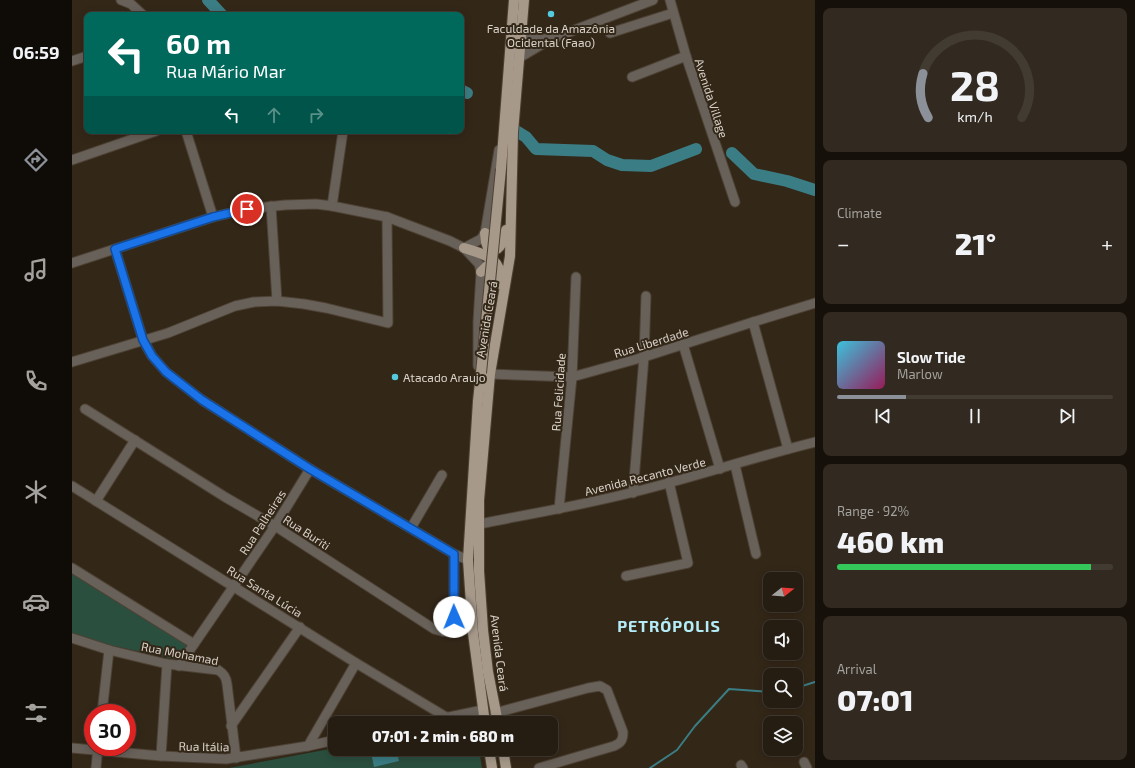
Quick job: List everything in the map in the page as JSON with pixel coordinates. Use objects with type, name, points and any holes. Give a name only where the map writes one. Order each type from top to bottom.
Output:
[{"type":"main road","name":"Avenida Ceará","points":[[484,716],[473,633],[468,560],[504,137],[514,0]]},
{"type":"main road","name":"Avenida Ceará","points":[[495,716],[488,672],[478,571],[479,500],[484,375],[501,308],[510,256],[510,196],[513,132],[524,0]]},
{"type":"main road","points":[[485,233],[488,248],[497,249],[504,238],[510,196]]},
{"type":"main road","points":[[464,248],[480,253],[497,263],[502,275],[501,308]]},
{"type":"main road","points":[[481,272],[487,266],[499,268]]},
{"type":"main road","points":[[490,756],[492,768]]},
{"type":"main road","points":[[498,756],[499,768]]},
{"type":"main road","points":[[504,756],[506,768]]},
{"type":"street","points":[[121,0],[132,4],[140,12]]},
{"type":"street","points":[[519,58],[551,39],[653,0]]},
{"type":"street","name":"Avenida Village","points":[[670,0],[686,56],[735,202]]},
{"type":"street","points":[[610,33],[674,13]]},
{"type":"street","points":[[522,31],[532,39],[551,39]]},
{"type":"street","points":[[632,77],[686,56]]},
{"type":"street","points":[[72,61],[84,57]]},
{"type":"street","points":[[72,160],[147,134]]},
{"type":"street","points":[[187,134],[213,217]]},
{"type":"street","points":[[332,206],[343,134]]},
{"type":"street","name":"Avenida Ceará","points":[[485,233],[495,167],[499,148],[504,137]]},
{"type":"street","points":[[72,263],[213,217],[247,209],[271,206],[316,204],[387,217],[464,248],[481,239],[485,233]]},
{"type":"street","points":[[271,206],[277,300]]},
{"type":"street","points":[[72,362],[168,333],[235,306],[254,302],[277,300],[326,308],[388,323],[387,217]]},
{"type":"street","name":"Avenida Ceará","points":[[464,248],[479,264],[481,272],[478,364],[484,375]]},
{"type":"street","points":[[115,249],[143,340],[152,356],[166,372],[202,400],[310,469],[454,554],[468,560]]},
{"type":"street","name":"Rua Felicidade","points":[[559,509],[572,377],[576,277]]},
{"type":"street","points":[[633,492],[644,357],[646,296]]},
{"type":"street","name":"Rua Liberdade","points":[[484,375],[572,377],[644,357],[815,303]]},
{"type":"street","points":[[753,322],[788,449]]},
{"type":"street","points":[[683,344],[720,469]]},
{"type":"street","name":"Rua Buriti","points":[[85,409],[225,497],[275,526],[434,629],[444,632],[451,630],[454,617],[454,554]]},
{"type":"street","points":[[96,501],[135,440]]},
{"type":"street","name":"Avenida Recanto Verde","points":[[479,524],[559,509],[633,492],[815,442]]},
{"type":"street","points":[[735,465],[756,554]]},
{"type":"street","name":"Rua Palheiras","points":[[179,666],[275,526],[310,469]]},
{"type":"street","points":[[412,528],[442,475]]},
{"type":"street","points":[[626,576],[688,563],[669,482]]},
{"type":"street","name":"Rua Santa Lúcia","points":[[72,486],[356,663],[444,716]]},
{"type":"street","points":[[72,568],[194,644]]},
{"type":"street","points":[[232,726],[300,627]]},
{"type":"street","name":"Rua Mohamad","points":[[72,638],[109,650],[167,664],[218,670],[225,675],[236,758]]},
{"type":"street","points":[[103,704],[109,650]]},
{"type":"street","points":[[308,746],[356,663]]},
{"type":"street","points":[[161,756],[167,664]]},
{"type":"street","points":[[505,716],[588,688],[600,686],[607,690],[623,732],[623,738],[620,743],[539,768]]},
{"type":"street","points":[[451,716],[483,710]]},
{"type":"street","name":"Rua Itália","points":[[136,753],[161,756],[236,758],[328,742]]},
{"type":"street","name":"Rua Itália","points":[[72,748],[84,748]]},
{"type":"street","points":[[96,768],[97,756]]},
{"type":"green space","points":[[72,574],[187,645],[178,660],[72,635]]},
{"type":"green space","points":[[328,749],[328,756],[480,756],[482,768],[229,768]]},
{"type":"water","points":[[372,756],[398,756],[399,761],[374,767]]},
{"type":"waterway","points":[[208,0],[219,12]]},
{"type":"waterway","points":[[513,129],[526,137],[536,149],[593,151],[607,160],[622,165],[651,166],[696,149]]},
{"type":"waterway","points":[[732,153],[754,174],[787,181],[815,190]]},
{"type":"waterway","points":[[803,686],[815,682]]},
{"type":"waterway","points":[[650,768],[677,750],[695,726],[729,689],[763,691]]},
{"type":"place","name":"Faculdade da Amazônia Ocidental (Faao)","points":[[551,14]]},
{"type":"place","name":"Atacado Araujo","points":[[395,377]]},
{"type":"district","name":"PETRÓPOLIS","points":[[669,625]]},
{"type":"route","points":[[247,209],[213,217],[115,249],[143,340],[152,356],[166,372],[202,400],[310,469],[454,554],[454,617]]}]
